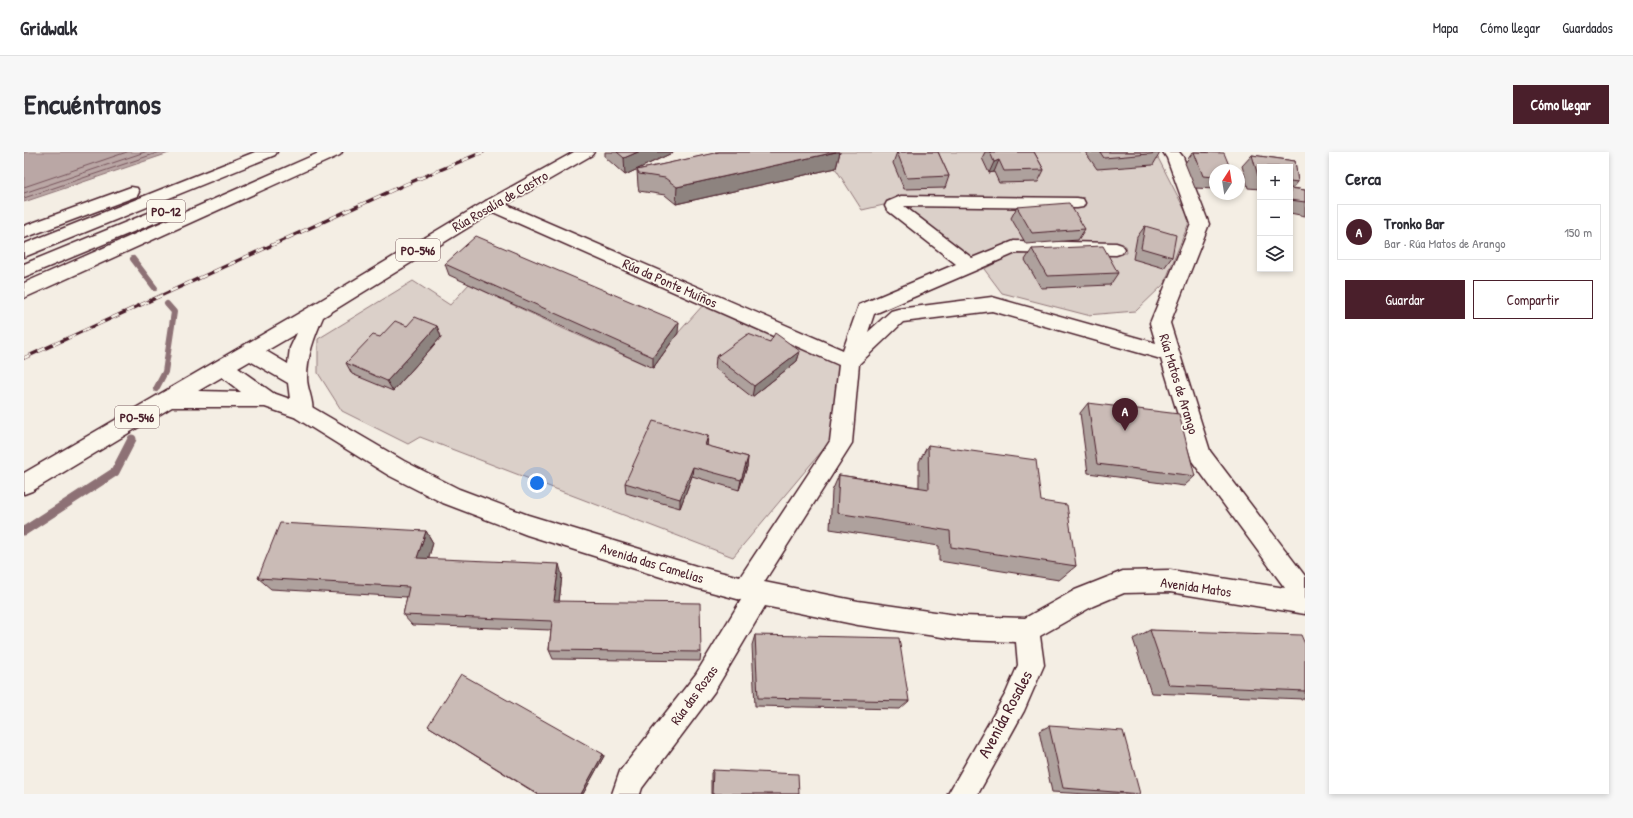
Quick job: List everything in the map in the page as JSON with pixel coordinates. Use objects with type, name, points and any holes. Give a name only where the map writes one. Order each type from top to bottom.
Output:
[{"type":"main road","points":[[24,232],[237,152]]},
{"type":"main road","name":"PO-12","points":[[24,251],[269,152]]},
{"type":"main road","name":"PO-12","points":[[24,271],[308,152]]},
{"type":"main road","points":[[24,291],[334,152]]},
{"type":"main road","name":"Rúa Rosalía de Castro","points":[[250,351],[492,205],[586,152]]},
{"type":"main road","name":"Rúa Matos de Arango","points":[[1171,152],[1175,157],[1200,224],[1160,324],[1200,455],[1305,595]]},
{"type":"main road","points":[[970,266],[893,206],[900,201],[1077,203]]},
{"type":"main road","name":"Rúa da Ponte Muíños","points":[[492,205],[849,361]]},
{"type":"main road","points":[[752,592],[841,443],[849,361],[866,310],[1014,247],[1116,249]]},
{"type":"main road","points":[[849,361],[898,316],[992,304],[1170,354]]},
{"type":"main road","points":[[303,412],[296,379],[300,348],[315,313]]},
{"type":"main road","points":[[250,351],[296,379]]},
{"type":"main road","name":"PO-546","points":[[24,484],[250,351]]},
{"type":"main road","points":[[223,367],[266,399]]},
{"type":"main road","points":[[168,399],[266,399]]},
{"type":"main road","name":"Avenida das Camelias","points":[[266,399],[303,412],[396,468],[451,496],[527,525],[696,577],[752,592],[858,613],[963,628],[1027,630]]},
{"type":"main road","name":"Avenida Matos","points":[[1027,630],[1084,598],[1123,582],[1170,581],[1239,593],[1305,602]]},
{"type":"main road","name":"Rúa das Rozas","points":[[626,794],[630,781],[705,683],[752,592]]},
{"type":"main road","name":"Avenida Rosales","points":[[962,794],[1015,702],[1031,665],[1027,630]]},
{"type":"shaded area","points":[[825,152],[1155,152],[1190,220],[1164,284],[1136,311],[1087,315],[1002,293],[984,269],[1015,253],[1127,253],[1126,246],[1012,243],[971,261],[901,208],[907,206],[1080,208],[1077,203],[901,201],[862,210]]},
{"type":"shaded area","points":[[413,281],[450,305],[469,284],[564,329],[653,368],[678,333],[704,304],[842,364],[832,439],[733,557],[420,437],[408,444],[342,411],[318,373],[318,339]]},
{"type":"water","points":[[24,152],[172,152],[24,202]]},
{"type":"building","points":[[617,152],[638,152],[624,158]]},
{"type":"building","points":[[719,152],[836,152],[677,187],[665,178],[639,174],[637,170]]},
{"type":"building","points":[[897,152],[938,152],[949,176],[907,178]]},
{"type":"building","points":[[990,152],[1034,152],[1044,170],[1004,171],[999,160],[994,162]]},
{"type":"building","points":[[1100,152],[1159,152],[1160,153],[1104,158]]},
{"type":"building","points":[[1194,152],[1224,153],[1229,164],[1209,164],[1209,176],[1203,176]]},
{"type":"building","points":[[1252,155],[1295,161],[1298,182],[1293,181],[1293,164],[1257,164],[1257,172]]},
{"type":"building","points":[[1293,188],[1305,190],[1305,202],[1293,200]]},
{"type":"building","points":[[1069,203],[1085,229],[1032,233],[1017,207]]},
{"type":"building","points":[[1145,226],[1176,235],[1172,257],[1141,248]]},
{"type":"building","points":[[476,236],[679,322],[653,357],[445,264]]},
{"type":"building","points":[[1103,246],[1118,273],[1047,276],[1032,249]]},
{"type":"building","points":[[415,317],[437,326],[387,381],[346,363],[373,335],[380,337],[395,321],[407,326]]},
{"type":"building","points":[[775,333],[800,351],[754,386],[716,357],[748,334],[770,342]]},
{"type":"building","points":[[1088,403],[1179,414],[1195,476],[1097,464]]},
{"type":"building","points":[[653,421],[708,436],[705,445],[748,457],[741,480],[693,467],[680,499],[625,483]]},
{"type":"building","points":[[928,445],[1036,460],[1041,501],[1067,505],[1076,566],[951,547],[950,531],[837,513],[839,475],[929,489]]},
{"type":"building","points":[[280,523],[426,531],[417,558],[559,564],[554,601],[700,603],[701,652],[549,650],[552,621],[403,615],[409,587],[258,578]]},
{"type":"building","points":[[1150,630],[1301,635],[1305,644],[1305,691],[1169,685]]},
{"type":"building","points":[[755,635],[899,638],[909,701],[758,698]]},
{"type":"building","points":[[461,674],[603,754],[581,794],[538,794],[428,726]]},
{"type":"building","points":[[1049,726],[1123,731],[1140,794],[1063,788]]},
{"type":"building","points":[[713,770],[798,774],[799,794],[712,794]]},
{"type":"waterway","points":[[133,259],[155,288]]},
{"type":"waterway","points":[[156,389],[165,372],[174,312],[167,304]]},
{"type":"waterway","points":[[24,531],[115,472],[132,439]]},
{"type":"railway","points":[[24,358],[404,185],[483,152]]},
{"type":"place","name":"Tronko Bar","points":[[1125,431]]}]
